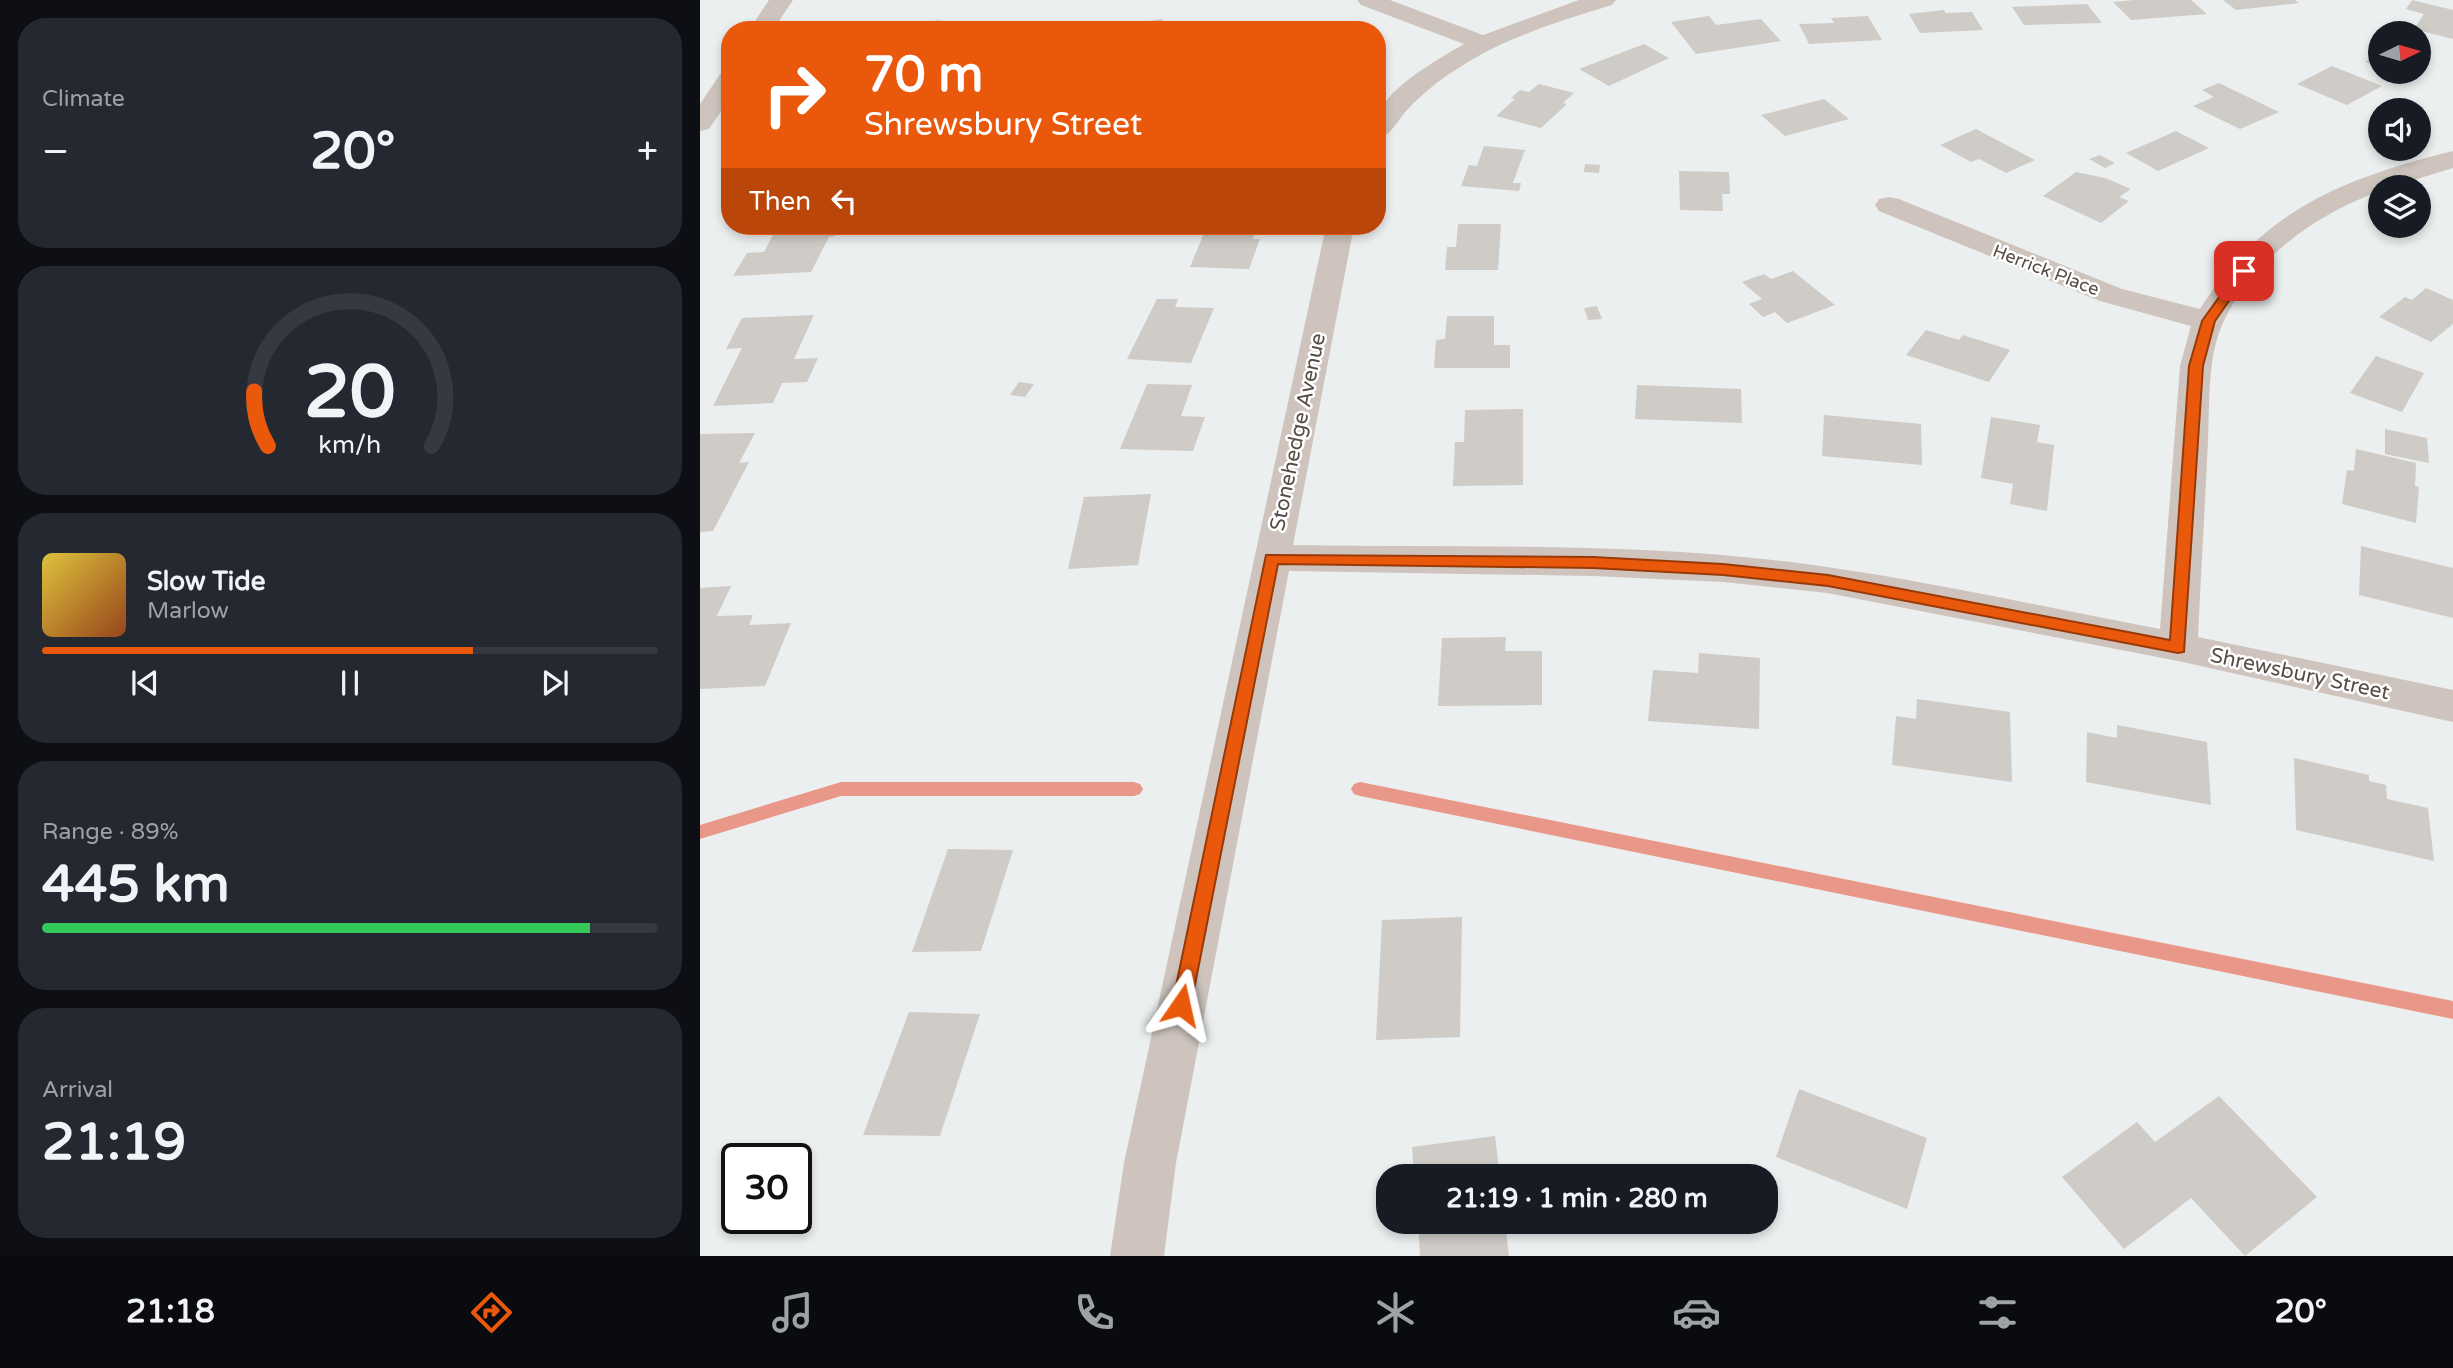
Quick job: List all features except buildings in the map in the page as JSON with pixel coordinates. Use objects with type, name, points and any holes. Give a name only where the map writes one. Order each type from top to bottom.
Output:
[{"type":"street","points":[[767,21],[781,0]]},
{"type":"street","points":[[1370,0],[1485,44]]},
{"type":"street","points":[[1386,121],[1427,79],[1485,44],[1535,23],[1604,0]]},
{"type":"street","points":[[700,123],[721,92]]},
{"type":"street","points":[[2178,648],[2196,366],[2208,321],[2244,271],[2277,238],[2310,213],[2339,197],[2453,159]]},
{"type":"street","name":"Herrick Place","points":[[1889,205],[2111,295],[2208,321]]},
{"type":"street","name":"Stonehedge Avenue","points":[[1137,1256],[1150,1163],[1338,235]]},
{"type":"street","name":"Shrewsbury Street","points":[[1272,558],[1593,562],[1723,569],[1828,580],[2178,648],[2453,706]]},
{"type":"waterway","points":[[700,832],[841,789],[1134,789]]},
{"type":"waterway","points":[[1360,789],[2453,1010]]},
{"type":"route","points":[[1181,1005],[1272,558],[1593,562],[1723,569],[1828,580],[2178,648],[2180,582],[2196,366],[2208,321],[2244,271]]}]
